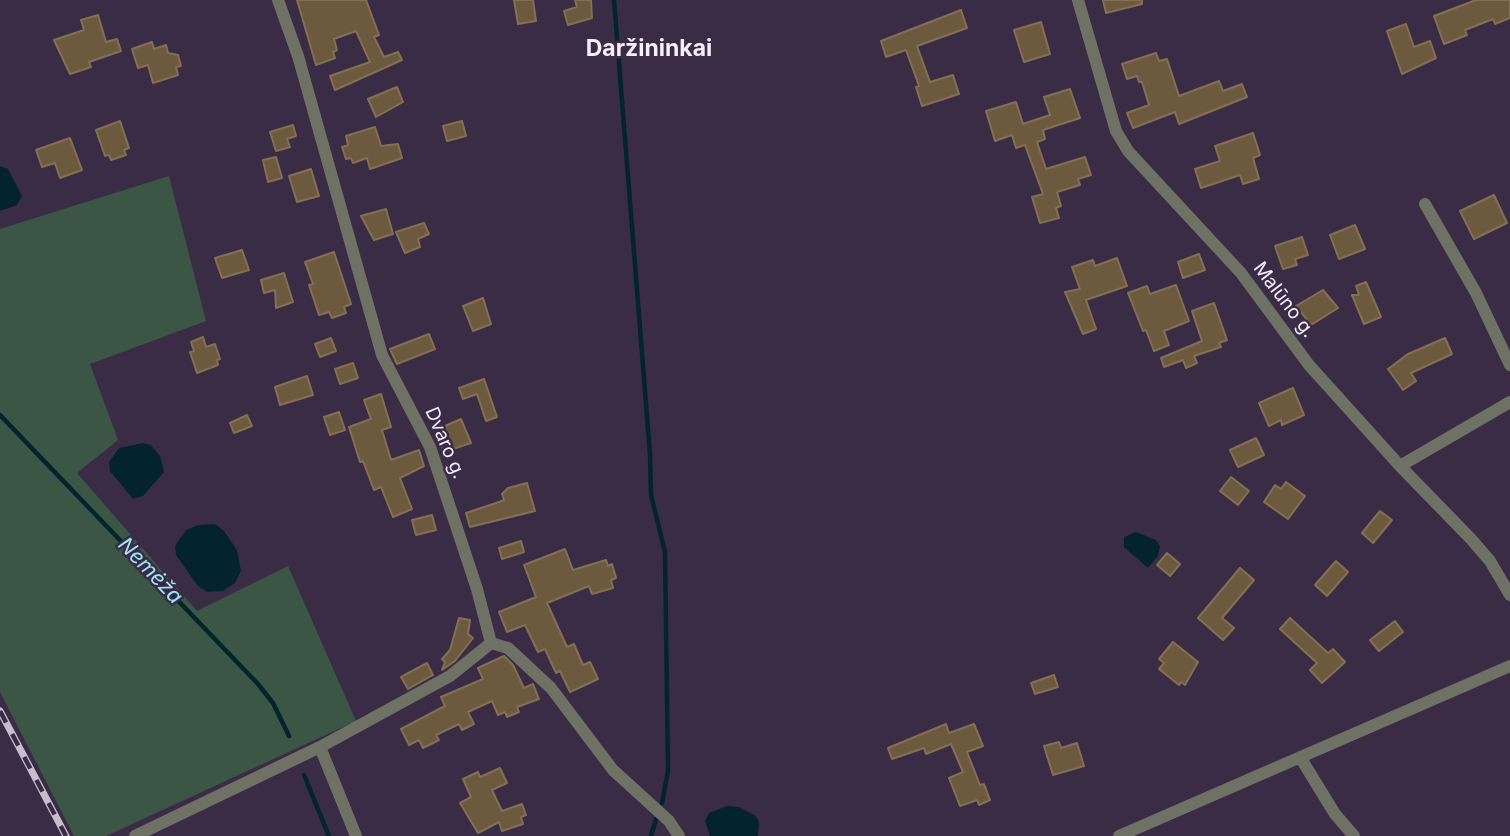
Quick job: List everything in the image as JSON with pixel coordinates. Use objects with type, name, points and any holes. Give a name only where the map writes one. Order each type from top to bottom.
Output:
[{"type":"street","name":"Dvaro g.","points":[[278,0],[298,56],[382,355],[430,447],[477,590],[491,643]]},
{"type":"street","name":"Malūno g.","points":[[1078,0],[1116,131],[1128,150],[1241,273],[1309,365],[1490,561],[1510,595]]},
{"type":"street","points":[[1425,204],[1476,293],[1510,365]]},
{"type":"street","points":[[1400,466],[1510,402]]},
{"type":"street","points":[[135,836],[320,747],[450,676],[491,643],[508,648],[551,688],[613,770],[669,821],[679,836]]},
{"type":"street","points":[[1119,836],[1510,666]]},
{"type":"street","points":[[320,747],[356,836]]},
{"type":"street","points":[[1300,757],[1335,814],[1354,836]]},
{"type":"green space","points":[[169,176],[206,321],[90,364],[118,440],[77,473],[197,611],[288,566],[356,721],[106,836],[74,836],[0,692],[0,229]]},
{"type":"water","points":[[0,166],[8,169],[22,196],[17,205],[0,211]]},
{"type":"water","points":[[143,443],[151,445],[160,456],[164,472],[143,496],[133,499],[110,471],[109,462],[119,448]]},
{"type":"water","points":[[215,524],[224,531],[237,550],[241,571],[235,583],[223,591],[207,592],[198,586],[176,555],[175,546],[186,530],[198,525]]},
{"type":"water","points":[[1136,532],[1156,540],[1160,546],[1158,556],[1148,568],[1124,547],[1124,537]]},
{"type":"water","points":[[727,806],[739,807],[756,816],[759,822],[758,836],[710,836],[705,821],[709,813]]},
{"type":"building","points":[[297,0],[366,0],[379,35],[374,37],[384,57],[398,52],[402,60],[335,90],[330,76],[370,62],[356,31],[334,39],[337,50],[333,52],[335,58],[316,65]]},
{"type":"building","points":[[514,0],[533,0],[536,21],[518,24]]},
{"type":"building","points":[[575,0],[591,0],[592,18],[568,25],[564,11],[577,7]]},
{"type":"building","points":[[1103,0],[1142,0],[1142,4],[1106,13]]},
{"type":"building","points":[[1476,0],[1510,0],[1510,18],[1495,24],[1493,19],[1465,30],[1467,35],[1444,44],[1434,16]]},
{"type":"building","points":[[961,10],[967,28],[917,46],[930,82],[953,75],[959,94],[922,106],[916,87],[919,86],[906,50],[886,57],[881,41]]},
{"type":"building","points":[[98,15],[106,42],[117,39],[121,51],[89,62],[91,67],[70,74],[54,40],[84,30],[81,20]]},
{"type":"building","points":[[1041,22],[1050,54],[1024,62],[1014,30]]},
{"type":"building","points":[[1406,24],[1414,47],[1430,41],[1436,58],[1402,74],[1387,31]]},
{"type":"building","points":[[152,42],[154,49],[166,45],[168,53],[178,55],[181,66],[176,67],[178,75],[153,83],[148,65],[138,68],[132,49]]},
{"type":"building","points":[[1156,53],[1159,61],[1167,59],[1179,96],[1219,81],[1223,91],[1242,84],[1247,97],[1179,124],[1175,112],[1133,128],[1127,113],[1149,105],[1142,82],[1139,82],[1137,76],[1127,79],[1122,64]]},
{"type":"building","points":[[397,87],[403,102],[376,117],[368,99]]},
{"type":"building","points":[[1070,89],[1080,118],[1043,130],[1045,139],[1037,142],[1046,169],[1085,157],[1091,175],[1078,179],[1080,185],[1057,192],[1061,206],[1056,208],[1059,218],[1040,223],[1032,197],[1043,194],[1025,145],[1016,148],[1012,135],[995,141],[986,111],[1016,102],[1023,124],[1050,115],[1044,97]]},
{"type":"building","points":[[120,121],[129,148],[124,150],[126,155],[111,160],[109,155],[105,156],[96,130]]},
{"type":"building","points":[[462,121],[466,136],[447,141],[443,126]]},
{"type":"building","points":[[293,125],[296,136],[287,139],[290,147],[276,151],[270,132]]},
{"type":"building","points":[[375,127],[381,146],[398,144],[402,158],[370,169],[367,158],[353,163],[351,158],[346,159],[342,147],[348,145],[346,136]]},
{"type":"building","points":[[1253,133],[1260,155],[1253,158],[1259,179],[1243,184],[1240,175],[1201,188],[1195,169],[1220,161],[1215,146]]},
{"type":"building","points":[[70,138],[82,170],[60,178],[55,163],[42,167],[36,150]]},
{"type":"building","points":[[276,157],[282,178],[268,182],[263,160]]},
{"type":"building","points":[[311,169],[319,196],[297,202],[289,176]]},
{"type":"building","points":[[1494,195],[1507,223],[1474,239],[1460,211]]},
{"type":"building","points":[[386,209],[393,234],[374,240],[361,216]]},
{"type":"building","points":[[424,223],[429,234],[418,239],[420,247],[405,253],[396,232]]},
{"type":"building","points":[[1355,225],[1365,249],[1339,259],[1330,235]]},
{"type":"building","points":[[1302,237],[1308,255],[1295,259],[1297,265],[1283,269],[1275,246]]},
{"type":"building","points":[[242,250],[249,270],[222,278],[215,258]]},
{"type":"building","points":[[334,252],[351,304],[344,307],[346,313],[332,318],[329,312],[319,315],[309,285],[313,284],[305,262]]},
{"type":"building","points":[[1199,254],[1205,270],[1183,278],[1178,262]]},
{"type":"building","points":[[1117,258],[1127,286],[1086,300],[1096,329],[1083,334],[1065,292],[1080,289],[1072,267],[1093,260],[1095,266]]},
{"type":"building","points":[[284,273],[293,302],[276,308],[275,290],[264,293],[261,280]]},
{"type":"building","points":[[1366,282],[1381,317],[1364,324],[1352,295],[1359,295],[1356,286]]},
{"type":"building","points":[[1176,285],[1189,321],[1164,331],[1169,345],[1154,351],[1128,293],[1147,286],[1150,294]]},
{"type":"building","points":[[1323,290],[1338,308],[1311,325],[1296,306]]},
{"type":"building","points":[[483,298],[491,324],[473,331],[463,306]]},
{"type":"building","points":[[1214,303],[1227,340],[1219,343],[1221,347],[1194,356],[1197,363],[1186,368],[1183,360],[1164,367],[1161,358],[1202,341],[1192,311]]},
{"type":"building","points":[[429,334],[435,349],[397,364],[390,349]]},
{"type":"building","points":[[203,337],[206,347],[215,344],[220,359],[217,360],[218,365],[197,373],[190,352],[194,351],[191,342]]},
{"type":"building","points":[[331,338],[336,351],[320,357],[315,344]]},
{"type":"building","points":[[1445,338],[1452,354],[1411,373],[1416,381],[1403,390],[1388,369],[1408,354]]},
{"type":"building","points":[[353,363],[358,378],[340,384],[335,369]]},
{"type":"building","points":[[307,376],[313,395],[280,405],[275,387]]},
{"type":"building","points":[[484,379],[497,417],[486,421],[477,394],[463,399],[459,388]]},
{"type":"building","points":[[1293,388],[1304,415],[1282,425],[1281,420],[1269,426],[1259,403]]},
{"type":"building","points":[[381,394],[391,427],[382,430],[391,460],[419,450],[424,466],[400,478],[412,509],[393,517],[381,487],[374,490],[363,461],[360,462],[349,427],[371,419],[364,400]]},
{"type":"building","points":[[339,412],[345,430],[330,435],[324,417]]},
{"type":"building","points":[[247,415],[252,426],[234,433],[230,423]]},
{"type":"building","points":[[461,419],[471,443],[444,452],[438,436],[447,432],[445,426]]},
{"type":"building","points":[[1256,438],[1264,455],[1238,467],[1230,450]]},
{"type":"building","points":[[1231,477],[1249,491],[1238,505],[1220,491]]},
{"type":"building","points":[[1286,482],[1305,496],[1288,519],[1264,502],[1275,485],[1281,489]]},
{"type":"building","points":[[527,483],[535,511],[470,527],[466,513],[504,500],[502,494],[508,488]]},
{"type":"building","points":[[1380,511],[1392,520],[1373,543],[1362,533]]},
{"type":"building","points":[[432,515],[436,530],[416,535],[412,520]]},
{"type":"building","points":[[521,541],[524,552],[502,559],[499,548]]},
{"type":"building","points":[[565,549],[573,570],[606,560],[608,566],[612,564],[616,578],[611,580],[613,588],[592,594],[589,586],[547,603],[567,647],[574,644],[583,665],[590,662],[598,679],[570,692],[560,671],[556,673],[545,649],[538,652],[525,625],[507,632],[499,612],[536,597],[524,565]]},
{"type":"building","points":[[1167,553],[1180,564],[1170,576],[1157,565]]},
{"type":"building","points":[[1336,561],[1348,572],[1327,596],[1315,585]]},
{"type":"building","points":[[1240,568],[1254,580],[1222,618],[1234,628],[1223,640],[1198,618]]},
{"type":"building","points":[[459,618],[470,620],[468,634],[473,638],[455,661],[442,670],[445,662],[442,659],[450,650]]},
{"type":"building","points":[[1290,618],[1328,653],[1333,649],[1345,662],[1322,683],[1310,670],[1317,663],[1280,629]]},
{"type":"building","points":[[1395,621],[1403,632],[1379,651],[1370,640]]},
{"type":"building","points":[[1173,642],[1198,662],[1185,685],[1181,682],[1179,685],[1159,669],[1164,663],[1159,659]]},
{"type":"building","points":[[504,656],[513,665],[524,688],[533,684],[539,699],[517,707],[519,712],[507,717],[505,712],[498,715],[492,701],[468,712],[474,724],[462,730],[459,724],[436,735],[439,740],[423,748],[419,740],[409,745],[401,729],[445,706],[441,697],[483,679],[478,668]]},
{"type":"building","points":[[427,663],[433,675],[408,689],[401,677]]},
{"type":"building","points":[[1054,675],[1058,687],[1035,694],[1031,683]]},
{"type":"building","points":[[946,724],[949,733],[974,724],[983,746],[967,752],[980,785],[984,784],[990,800],[979,805],[977,800],[960,806],[949,778],[963,772],[951,744],[926,754],[924,748],[892,759],[888,748]]},
{"type":"building","points":[[1059,742],[1061,748],[1077,743],[1084,766],[1053,775],[1044,746]]},
{"type":"building","points":[[500,768],[507,783],[492,790],[502,811],[522,804],[526,815],[521,817],[523,824],[502,831],[499,822],[478,833],[460,803],[471,797],[463,779],[478,772],[480,777]]},
{"type":"waterway","points":[[614,0],[651,495],[665,552],[668,771],[662,803]]},
{"type":"waterway","name":"Nemėža","points":[[0,415],[258,684],[273,703],[289,736]]},
{"type":"waterway","name":"Nemėža","points":[[304,775],[329,836]]},
{"type":"waterway","points":[[651,836],[656,819]]},
{"type":"railway","points":[[0,711],[66,836]]},
{"type":"district","name":"Daržininkai","points":[[649,49]]}]
